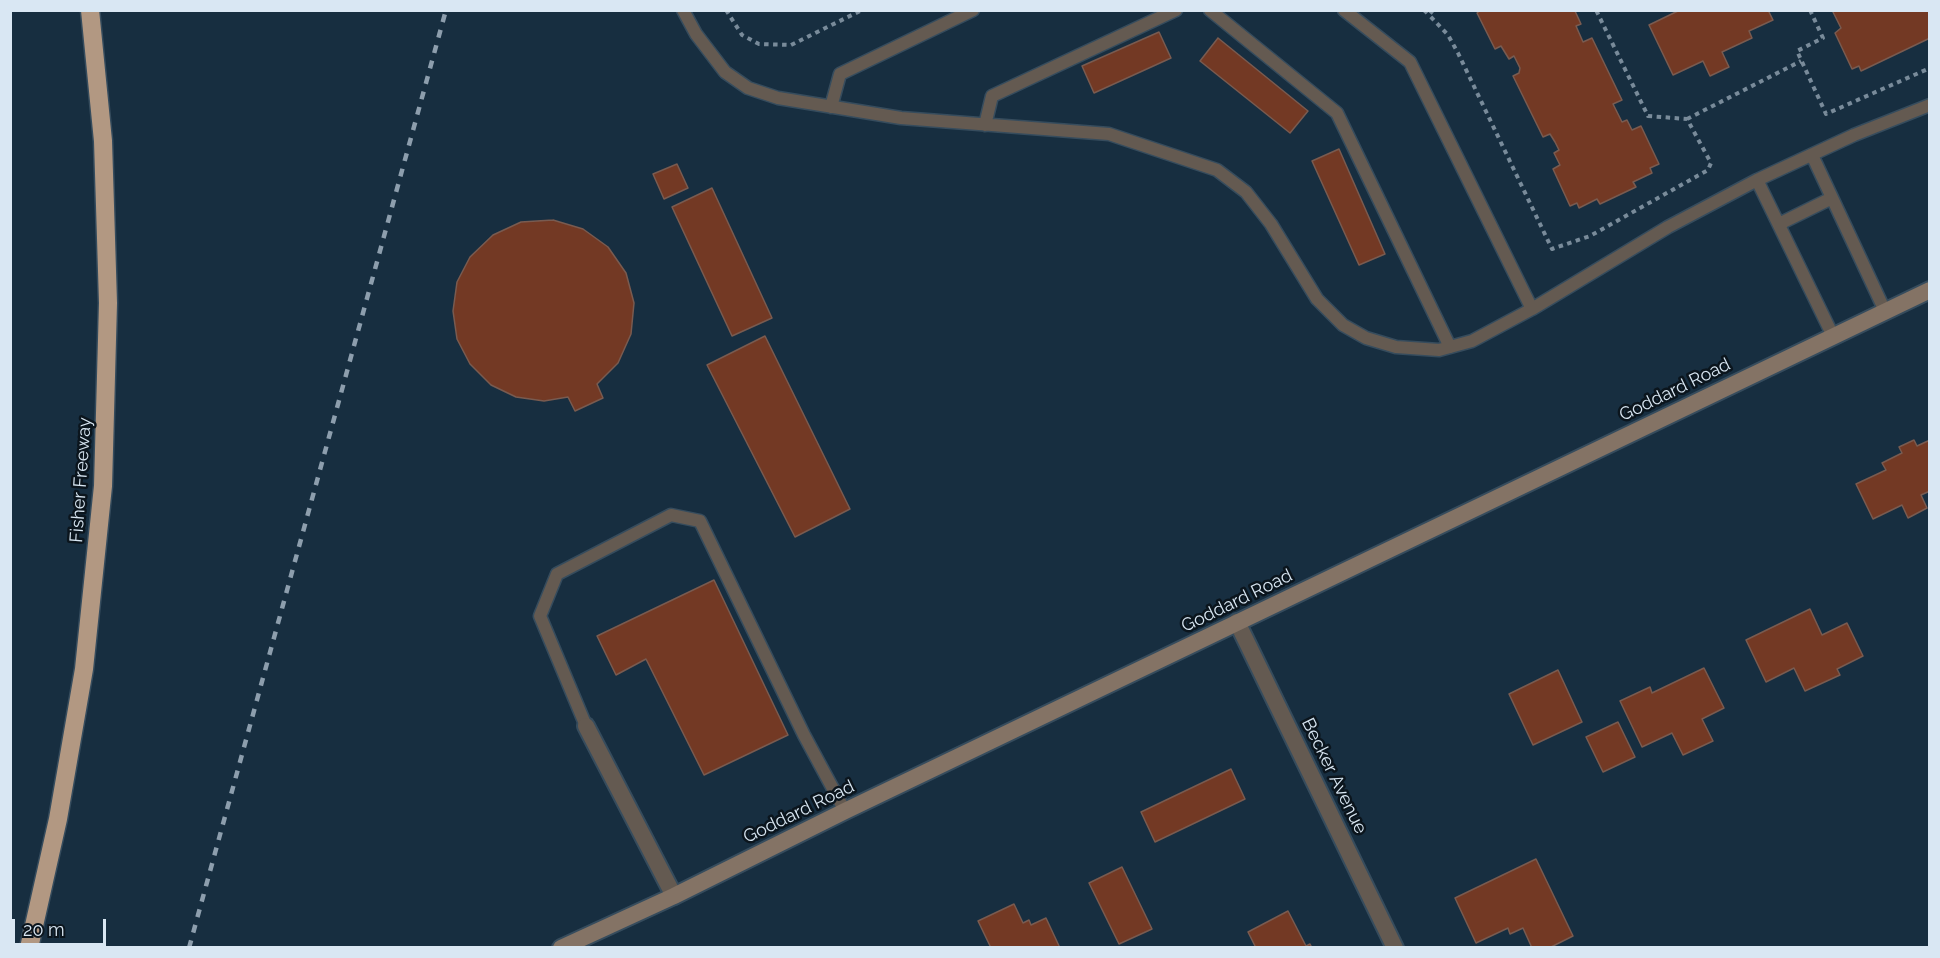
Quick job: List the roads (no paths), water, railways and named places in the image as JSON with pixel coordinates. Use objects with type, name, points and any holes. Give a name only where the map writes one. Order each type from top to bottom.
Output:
[{"type":"highway","name":"Fisher Freeway","points":[[29,948],[58,819],[84,669],[103,486],[108,303],[103,141],[90,10]]},
{"type":"main road","name":"Goddard Road","points":[[561,948],[674,896],[845,811],[1929,290]]},
{"type":"street","name":"Becker Avenue","points":[[1237,622],[1395,948]]},
{"type":"street","points":[[586,726],[674,896]]},
{"type":"lane","points":[[683,10],[696,34],[725,72],[748,88],[778,98],[901,118],[1109,134],[1217,170],[1246,192],[1271,224],[1317,299],[1343,325],[1366,338],[1395,347],[1438,350],[1472,341],[1532,309],[1668,227],[1757,180],[1854,135],[1929,105]]},
{"type":"lane","points":[[831,107],[840,74],[973,10]]},
{"type":"lane","points":[[985,125],[992,96],[1176,10]]},
{"type":"lane","points":[[1210,10],[1337,113],[1450,347]]},
{"type":"lane","points":[[1344,10],[1410,62],[1532,309]]},
{"type":"lane","points":[[1812,155],[1885,311]]},
{"type":"lane","points":[[1757,180],[1833,336]]},
{"type":"lane","points":[[1779,224],[1832,198]]},
{"type":"lane","points":[[586,726],[540,616],[557,574],[670,515],[700,521],[804,735],[845,811]]},
{"type":"railway","points":[[189,948],[446,10]]}]
